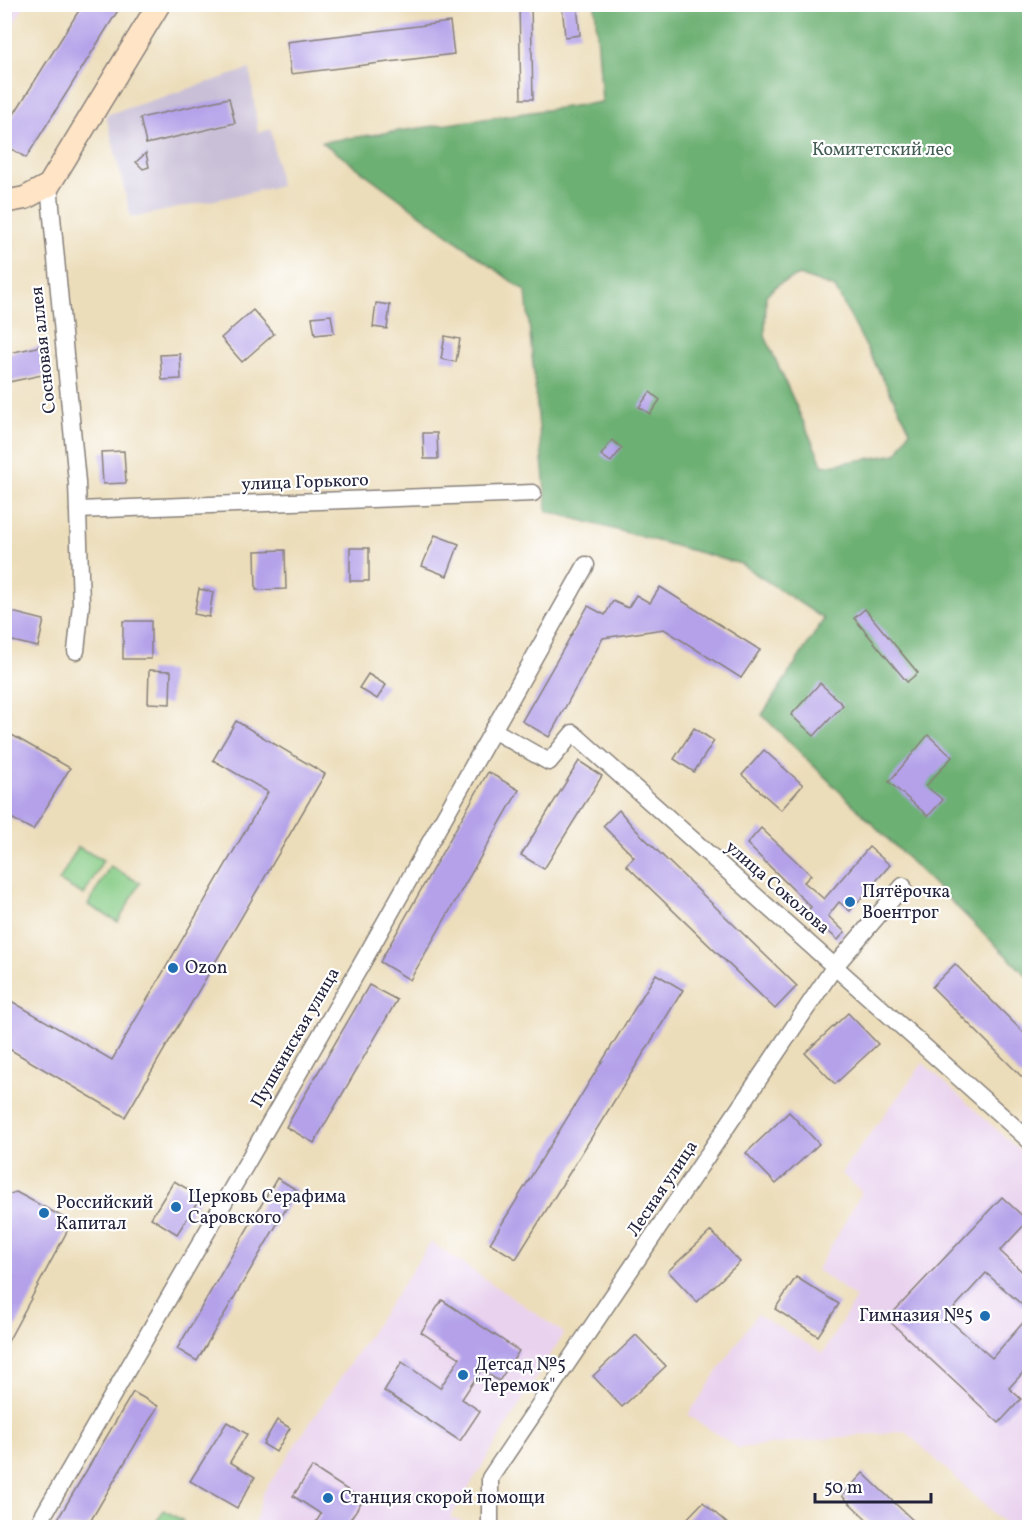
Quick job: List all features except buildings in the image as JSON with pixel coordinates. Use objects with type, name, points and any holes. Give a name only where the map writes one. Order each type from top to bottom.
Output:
[{"type":"street","points":[[4,202],[24,198],[49,185],[159,4]]},
{"type":"street","name":"Сосновая аллея","points":[[49,185],[78,510],[81,604],[76,651]]},
{"type":"street","name":"улица Горького","points":[[78,510],[533,493]]},
{"type":"street","name":"Пушкинская улица","points":[[36,1527],[361,965],[586,565]]},
{"type":"street","name":"улица Соколова","points":[[493,730],[549,762],[573,733],[1029,1141]]},
{"type":"street","name":"Лесная улица","points":[[490,1527],[490,1478],[835,966],[903,886]]},
{"type":"shaded area","points":[[4,5],[25,5],[5,38]]},
{"type":"shaded area","points":[[250,69],[258,133],[271,129],[280,186],[131,218],[106,115]]},
{"type":"shaded area","points":[[923,1063],[1029,1159],[1029,1527],[1009,1527],[905,1431],[738,1448],[688,1415],[757,1314],[823,1353],[856,1298],[817,1270],[862,1192],[841,1173]]},
{"type":"shaded area","points":[[431,1242],[564,1333],[450,1518],[474,1525],[474,1527],[253,1528],[263,1493]]},
{"type":"green space","name":"Комитетский лес","points":[[595,5],[1029,5],[1029,978],[762,715],[824,619],[741,564],[547,511],[526,292],[322,142],[602,102]],"holes":[[[799,275],[835,288],[910,430],[897,454],[823,466],[765,336],[766,295],[779,284]]]},
{"type":"green space","points":[[78,847],[103,860],[84,895],[59,881]]},
{"type":"green space","points":[[110,866],[140,883],[118,922],[88,905]]},
{"type":"green space","points":[[164,1510],[183,1521],[179,1527],[153,1527]]},
{"type":"place","name":"Пятёрочка Воентрог","points":[[850,902]]},
{"type":"place","name":"Ozon","points":[[173,968]]},
{"type":"place","name":"Церковь Серафима Саровского","points":[[176,1207]]},
{"type":"place","name":"Российский Капитал","points":[[44,1213]]},
{"type":"place","name":"Гимназия №5","points":[[985,1316]]},
{"type":"place","name":"Детсад №5 \"Теремок\"","points":[[463,1375]]},
{"type":"place","name":"Станция скорой помощи","points":[[328,1498]]}]
